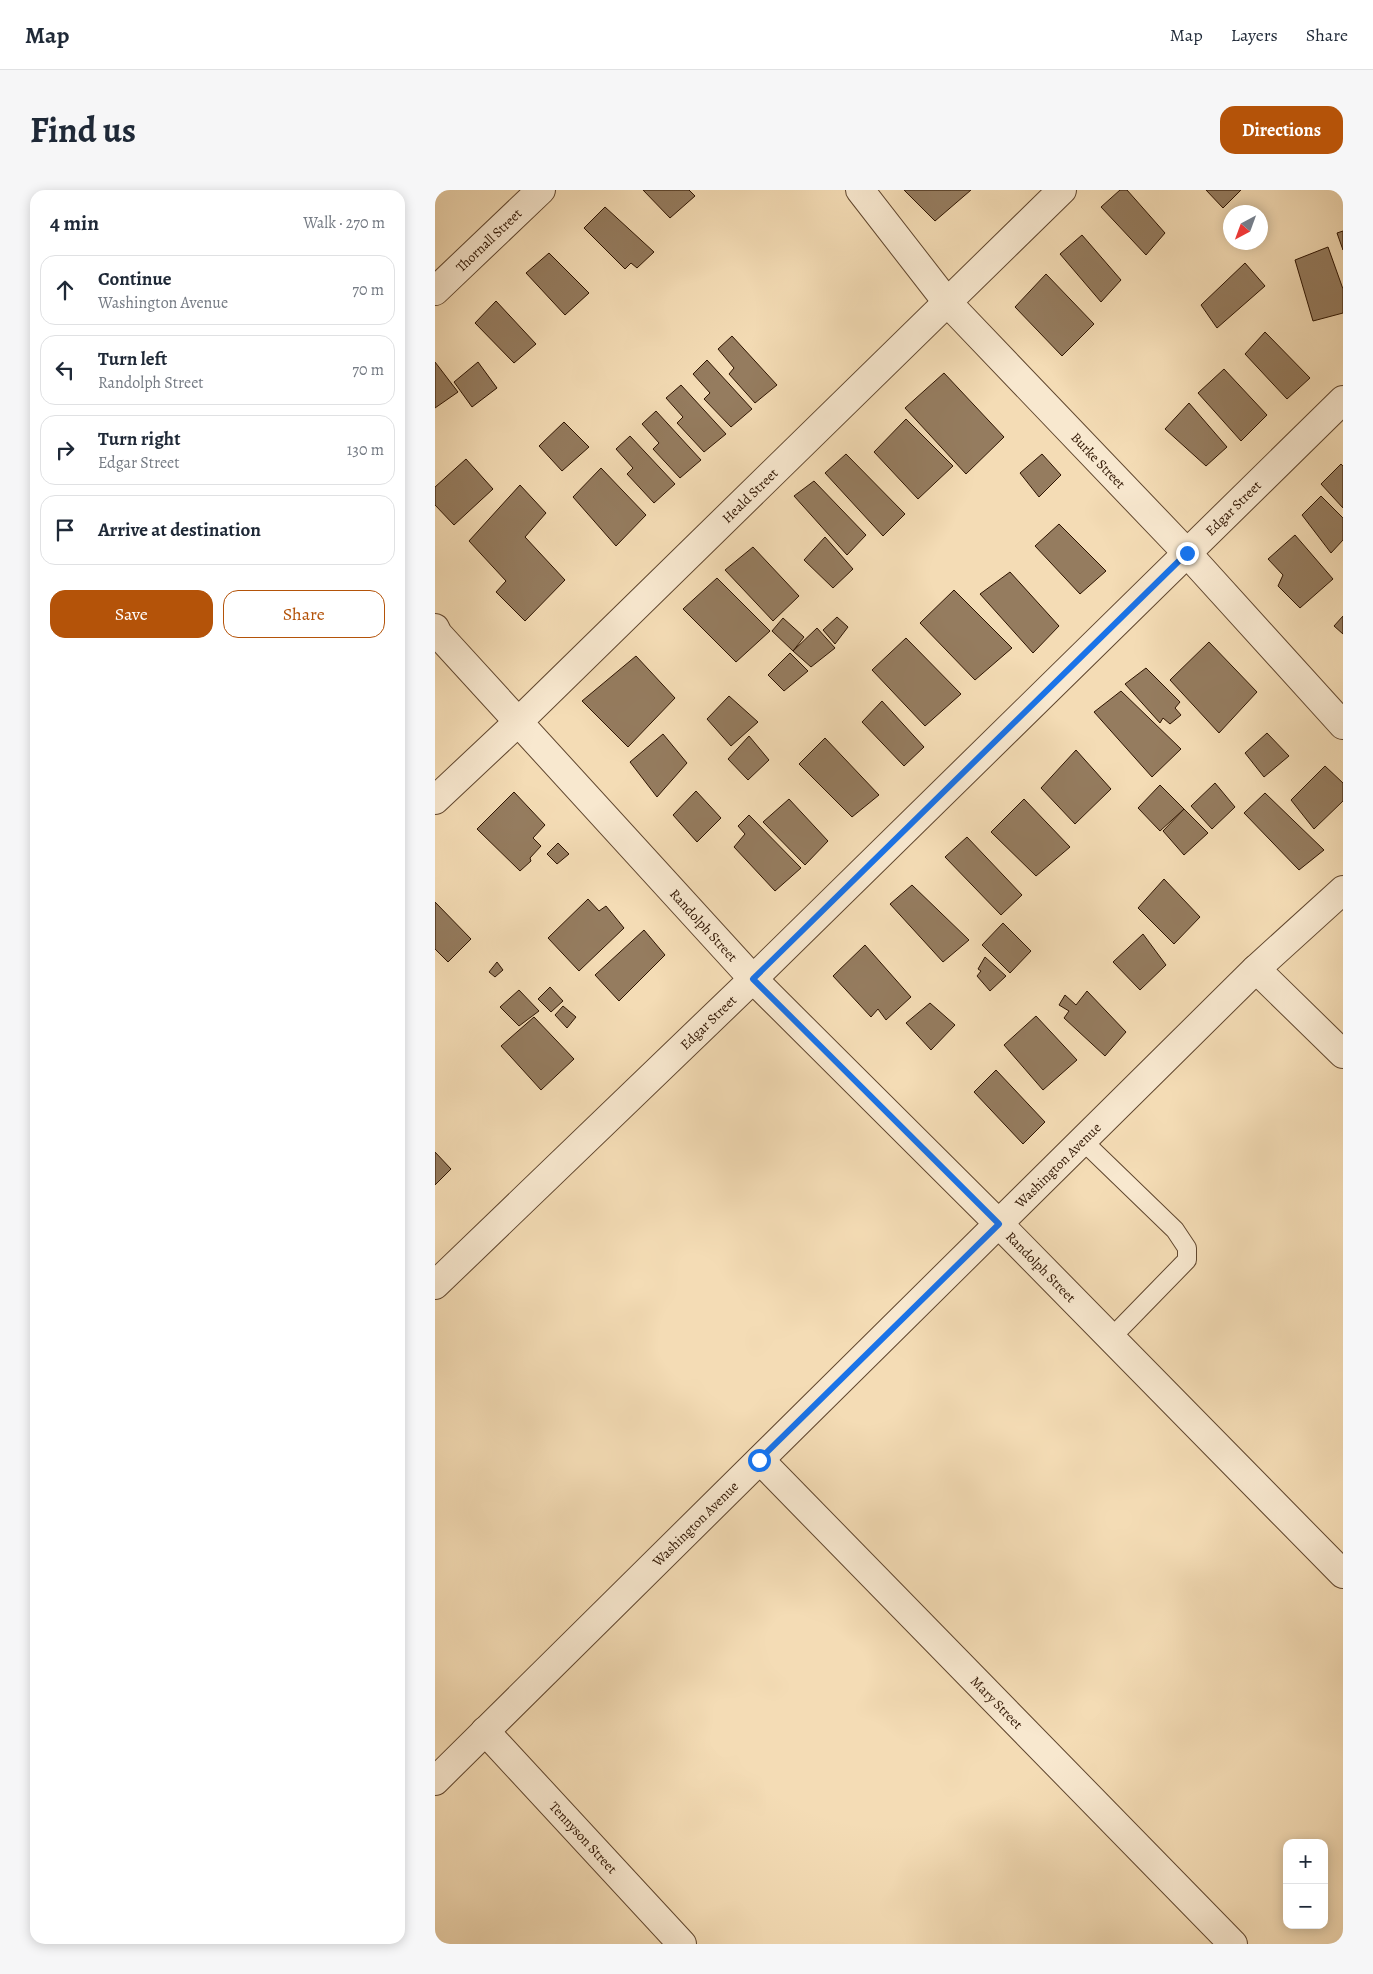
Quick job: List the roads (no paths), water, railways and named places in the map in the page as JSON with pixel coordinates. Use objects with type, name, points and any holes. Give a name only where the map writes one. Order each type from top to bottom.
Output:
[{"type":"street","name":"Thornall Street","points":[[435,291],[541,190]]},
{"type":"street","name":"Burke Street","points":[[860,190],[947,302],[1187,553],[1343,725]]},
{"type":"street","name":"Heald Street","points":[[435,800],[517,723],[1062,190]]},
{"type":"street","name":"Edgar Street","points":[[435,1285],[753,979],[1343,400]]},
{"type":"street","name":"Randolph Street","points":[[435,628],[437,634],[517,723],[753,979],[999,1224],[1343,1574]]},
{"type":"street","name":"Washington Avenue","points":[[435,1780],[1257,969],[1343,890]]},
{"type":"street","points":[[1257,969],[1343,1054]]},
{"type":"street","name":"Mary Street","points":[[759,1460],[1233,1944]]},
{"type":"street","name":"Tennyson Street","points":[[485,1731],[682,1944]]},
{"type":"lane","points":[[1083,1141],[1175,1230],[1187,1248],[1187,1260],[1111,1338]]}]
